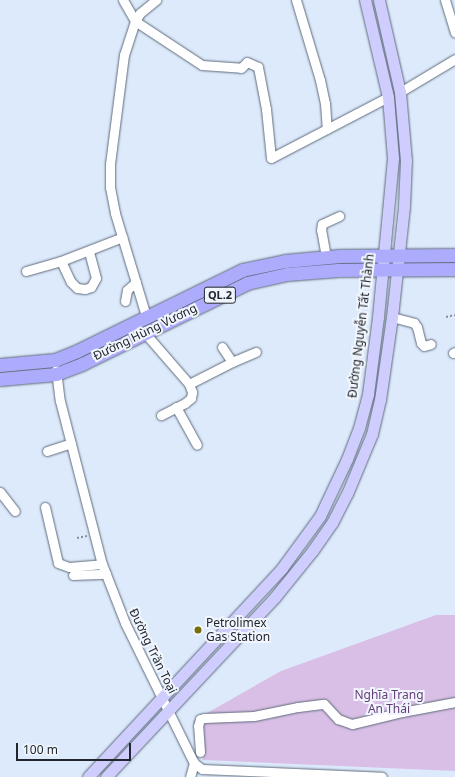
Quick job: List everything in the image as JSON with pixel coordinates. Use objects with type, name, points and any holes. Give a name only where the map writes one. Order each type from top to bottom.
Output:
[{"type":"highway","name":"Đường Hùng Vương","points":[[0,365],[55,360],[77,351],[242,270],[285,261],[326,257],[455,255]]},
{"type":"highway","name":"Đường Hùng Vương","points":[[0,379],[56,374],[82,364],[144,332],[247,283],[287,274],[338,270],[455,269]]},
{"type":"main road","name":"Đường Nguyễn Tất Thành","points":[[88,777],[282,568],[320,516],[334,489],[359,428],[368,394],[378,317],[393,158],[389,101],[365,0]]},
{"type":"main road","points":[[106,777],[224,652],[301,566],[332,523],[347,494],[372,434],[380,400],[392,317],[406,181],[403,116],[380,5],[368,14]]},
{"type":"main road","points":[[214,643],[224,652]]},
{"type":"street","points":[[123,0],[135,21],[202,65],[241,68],[246,62],[258,67],[266,109],[271,158],[327,128],[389,101]]},
{"type":"street","points":[[146,316],[115,213],[110,187],[110,164],[124,55],[135,21],[140,13],[156,0]]},
{"type":"street","points":[[296,0],[320,80],[325,103],[327,128]]},
{"type":"street","points":[[445,0],[455,34]]},
{"type":"street","points":[[400,98],[455,59]]},
{"type":"street","points":[[326,257],[321,230],[322,224],[339,216]]},
{"type":"street","points":[[26,271],[61,261],[123,237]]},
{"type":"street","points":[[61,261],[71,282],[77,288],[85,289],[91,286],[96,278],[89,251]]},
{"type":"street","points":[[125,301],[127,290],[136,282]]},
{"type":"street","points":[[392,317],[414,323],[417,327],[420,343],[424,346],[431,344]]},
{"type":"street","points":[[144,332],[189,384],[192,392],[191,398],[161,415]]},
{"type":"street","points":[[222,347],[232,362]]},
{"type":"street","points":[[189,384],[232,362],[256,352]]},
{"type":"street","name":"Đường Trần Toại","points":[[55,360],[60,400],[102,564],[125,623],[194,763]]},
{"type":"street","points":[[176,407],[197,445]]},
{"type":"street","points":[[47,451],[71,443]]},
{"type":"street","points":[[0,492],[15,511]]},
{"type":"street","points":[[45,507],[58,563],[69,567],[102,564]]},
{"type":"street","points":[[73,575],[106,574]]},
{"type":"street","points":[[200,752],[198,722],[200,719],[204,718],[254,716],[298,707],[324,704],[338,719],[345,723],[352,724],[402,712],[455,702]]},
{"type":"street","points":[[190,777],[194,763],[202,769],[382,777]]},
{"type":"path","points":[[446,318],[455,315]]},
{"type":"green space","name":"Nghĩa Trang An Thái","points":[[436,615],[455,615],[455,771],[203,760],[193,721],[281,671]]},
{"type":"place","name":"Petrolimex Gas Station","points":[[198,630]]}]
